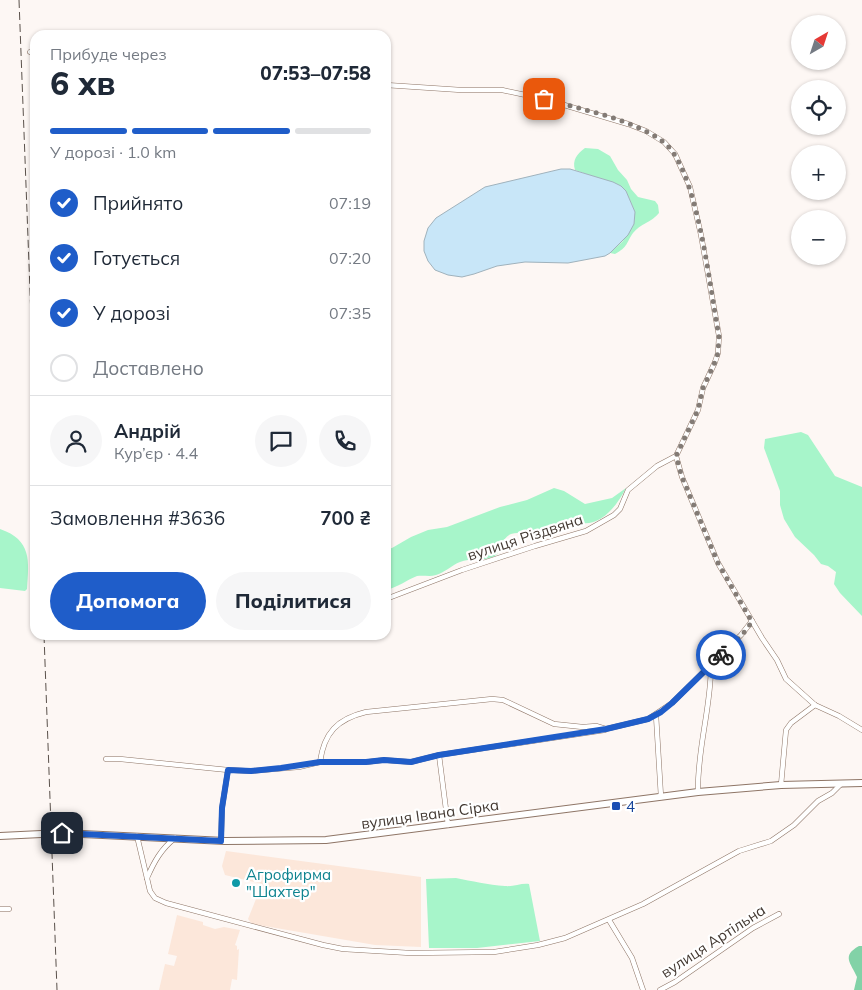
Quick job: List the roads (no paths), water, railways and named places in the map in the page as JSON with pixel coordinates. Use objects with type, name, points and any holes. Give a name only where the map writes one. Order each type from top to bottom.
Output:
[{"type":"street","points":[[391,85],[461,90],[502,90],[544,99],[646,131],[664,142],[678,159],[690,187],[701,235],[719,336],[718,353],[703,388],[698,410],[676,456],[682,477],[718,563],[752,622],[777,660],[786,679],[815,704],[862,730]]},
{"type":"street","name":"вулиця Різдвяна","points":[[391,597],[471,567],[586,532],[614,515],[620,509],[628,490],[657,466],[676,456]]},
{"type":"street","points":[[106,759],[251,771],[320,762],[384,760],[411,762],[439,755],[606,729],[648,719],[672,703],[742,635],[752,622]]},
{"type":"street","points":[[698,792],[699,758],[709,698],[711,666]]},
{"type":"street","points":[[320,762],[322,749],[330,732],[340,722],[354,714],[445,702],[503,700],[554,724],[596,726],[606,729]]},
{"type":"street","points":[[781,786],[786,730],[791,723],[815,704]]},
{"type":"street","points":[[656,714],[661,797]]},
{"type":"street","points":[[439,755],[448,824]]},
{"type":"street","points":[[221,841],[222,808],[228,770]]},
{"type":"street","name":"вулиця Івана Сірка","points":[[0,836],[62,833],[221,841],[326,840],[698,792],[862,782]]},
{"type":"street","points":[[137,836],[151,894],[159,901],[343,949],[410,953],[494,952],[538,945],[565,938],[643,904],[739,851],[771,841],[794,825],[818,801],[832,793],[842,783]]},
{"type":"street","points":[[146,879],[163,848],[175,838]]},
{"type":"street","points":[[0,909],[9,909]]},
{"type":"street","name":"вулиця Артільна","points":[[660,990],[675,982],[753,928],[779,914]]},
{"type":"street","points":[[610,920],[632,958],[644,990]]},
{"type":"water","points":[[561,169],[570,169],[613,182],[626,191],[635,212],[634,224],[628,235],[610,253],[605,256],[568,263],[525,262],[497,266],[462,277],[448,275],[435,270],[428,261],[424,251],[424,241],[428,228],[436,218],[485,187]]},
{"type":"railway","points":[[19,0],[30,291]]},
{"type":"railway","points":[[44,640],[57,990]]},
{"type":"place","name":"4","points":[[616,806]]},
{"type":"place","name":"Агрофирма \"Шахтер\"","points":[[236,883]]}]
